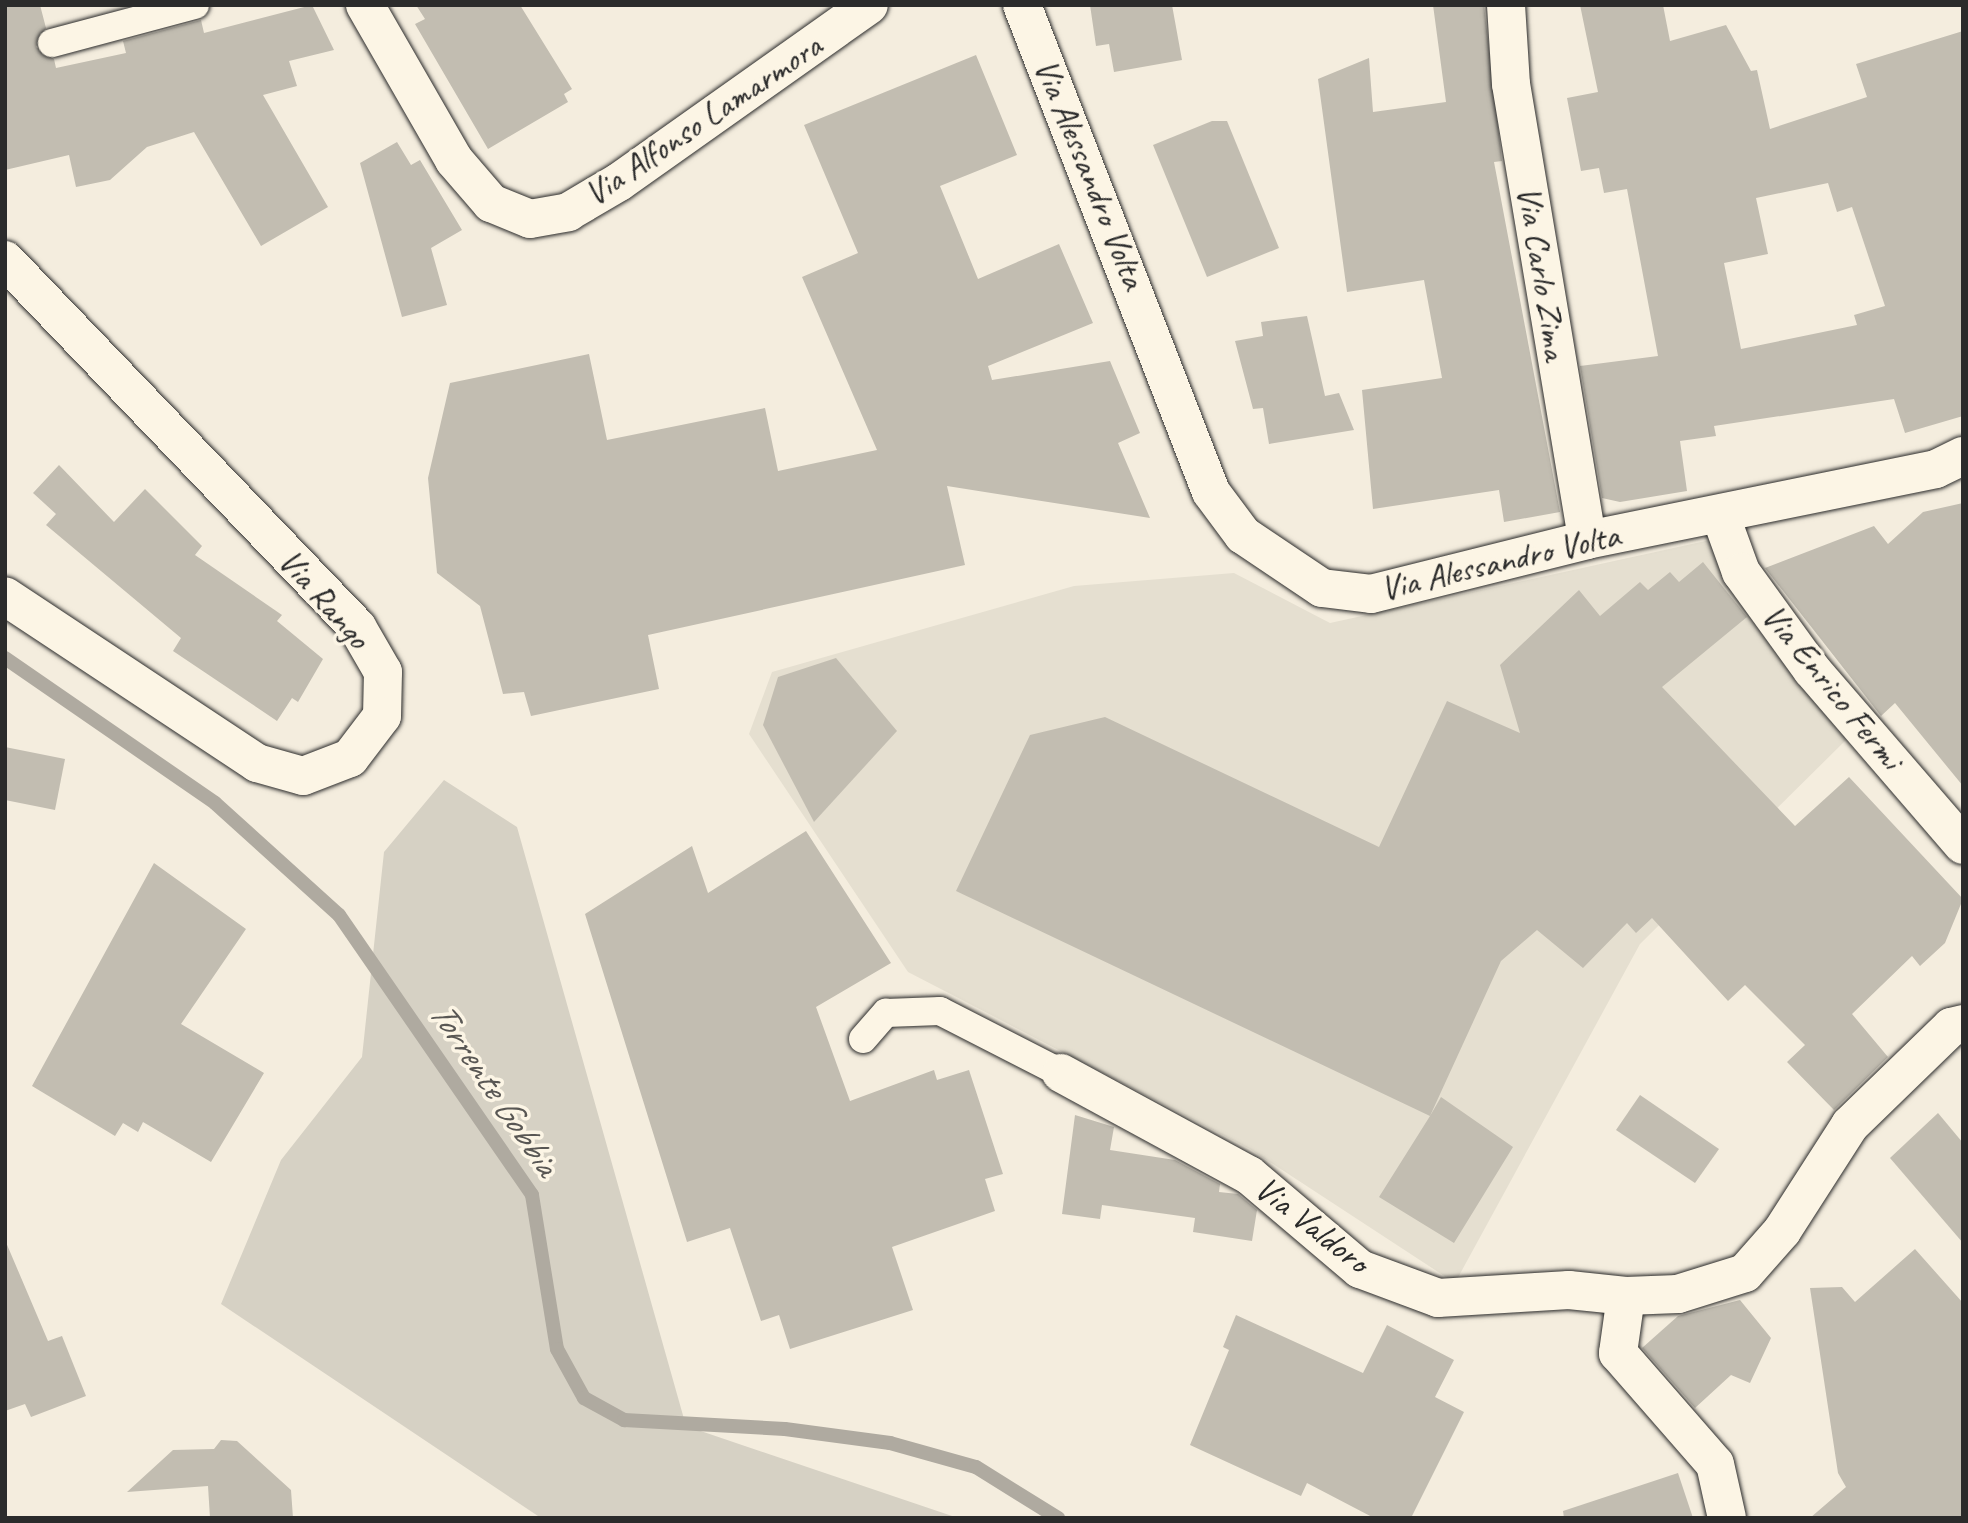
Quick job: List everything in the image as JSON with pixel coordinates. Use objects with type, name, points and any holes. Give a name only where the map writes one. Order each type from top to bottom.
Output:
[{"type":"street","name":"Via Alfonso Lamarmora","points":[[365,5],[454,160],[491,203],[530,219],[568,212],[619,182],[869,5]]},
{"type":"street","name":"Via Alessandro Volta","points":[[1022,5],[1211,492],[1243,535],[1322,588],[1371,594],[1587,540],[1721,517],[1936,469],[1963,456]]},
{"type":"street","name":"Via Carlo Zima","points":[[1506,5],[1511,84],[1587,540]]},
{"type":"street","name":"Via Rango","points":[[5,260],[357,627],[383,672],[382,716],[350,758],[303,776],[257,763],[5,596]]},
{"type":"street","name":"Via Enrico Fermi","points":[[1721,517],[1741,572],[1812,670],[1963,845]]},
{"type":"street","name":"Via Valdoro","points":[[1061,1073],[1249,1175],[1360,1269],[1438,1298],[1569,1290],[1626,1296],[1678,1294],[1745,1273],[1782,1231],[1850,1125],[1951,1027],[1963,1024]]},
{"type":"street","points":[[1626,1296],[1618,1353],[1715,1464],[1727,1518]]},
{"type":"lane","points":[[52,43],[195,5]]},
{"type":"lane","points":[[863,1039],[886,1013],[940,1011],[1061,1073]]},
{"type":"shaded area","points":[[1710,540],[1850,736],[1640,944],[1455,1283],[1250,1149],[908,972],[749,734],[772,672],[1074,586],[1234,573],[1330,623]]},
{"type":"shaded area","points":[[444,780],[517,827],[686,1426],[958,1518],[541,1518],[221,1304],[281,1160],[362,1057],[384,852]]},
{"type":"building","points":[[5,5],[40,5],[46,28],[36,47],[54,59],[56,68],[126,53],[123,41],[201,20],[204,33],[312,5],[334,50],[289,61],[297,86],[263,95],[328,207],[261,246],[194,132],[147,147],[110,180],[76,187],[69,155],[5,170]]},
{"type":"building","points":[[416,5],[520,5],[572,89],[564,94],[568,102],[488,149],[415,24],[425,19]]},
{"type":"building","points":[[1090,5],[1172,5],[1182,60],[1114,72],[1109,44],[1096,46]]},
{"type":"building","points":[[1433,5],[1484,5],[1502,161],[1494,162],[1560,512],[1504,522],[1499,490],[1373,509],[1362,390],[1442,378],[1424,280],[1347,292],[1318,79],[1369,58],[1373,112],[1446,102]]},
{"type":"building","points":[[1580,5],[1663,5],[1670,41],[1726,25],[1751,71],[1757,70],[1770,129],[1867,97],[1856,64],[1963,31],[1963,416],[1905,433],[1894,399],[1714,426],[1716,436],[1680,441],[1687,491],[1620,502],[1602,498],[1580,366],[1658,356],[1627,189],[1604,193],[1599,168],[1581,171],[1567,98],[1598,92]],"holes":[[[1828,183],[1837,212],[1852,207],[1885,306],[1854,315],[1857,325],[1741,349],[1724,263],[1768,254],[1756,198]]]},
{"type":"building","points":[[976,55],[1017,155],[940,186],[978,279],[1059,244],[1093,323],[988,366],[992,380],[1110,361],[1140,433],[1118,443],[1150,518],[947,486],[965,565],[648,635],[659,689],[531,716],[524,692],[503,694],[480,606],[437,573],[428,478],[450,383],[589,354],[607,440],[765,408],[778,471],[877,450],[802,277],[858,253],[804,125]]},
{"type":"building","points":[[1212,121],[1227,121],[1279,248],[1207,277],[1153,145]]},
{"type":"building","points":[[397,142],[411,165],[420,160],[462,230],[431,248],[447,305],[402,317],[360,163]]},
{"type":"building","points":[[1307,316],[1325,396],[1339,393],[1354,430],[1269,444],[1263,408],[1253,409],[1235,341],[1263,336],[1261,322]]},
{"type":"building","points":[[59,465],[114,522],[145,489],[202,546],[195,555],[282,615],[277,621],[323,659],[298,702],[292,698],[277,721],[173,651],[181,638],[46,525],[56,514],[33,493]]},
{"type":"building","points":[[1963,503],[1963,786],[1895,703],[1881,716],[1765,568],[1874,526],[1888,544],[1923,512]]},
{"type":"building","points":[[1703,562],[1747,617],[1662,687],[1795,826],[1849,777],[1963,899],[1945,943],[1920,966],[1912,956],[1852,1014],[1888,1057],[1834,1110],[1787,1062],[1805,1045],[1745,985],[1728,1001],[1652,918],[1636,933],[1627,923],[1583,968],[1537,930],[1501,961],[1430,1116],[956,891],[1030,735],[1105,717],[1379,847],[1447,701],[1520,733],[1500,665],[1579,590],[1600,616],[1640,582],[1648,590],[1670,572],[1679,582]]},
{"type":"building","points":[[836,658],[897,731],[814,822],[763,725],[778,677]]},
{"type":"building","points":[[5,747],[65,759],[55,810],[5,800]]},
{"type":"building","points":[[806,831],[891,963],[816,1007],[850,1101],[934,1070],[937,1080],[969,1070],[1003,1174],[985,1179],[995,1211],[892,1247],[913,1310],[790,1349],[779,1315],[761,1321],[730,1228],[687,1242],[585,914],[692,846],[708,893]]},
{"type":"building","points":[[154,863],[246,929],[181,1024],[264,1073],[211,1162],[143,1122],[138,1132],[123,1123],[115,1136],[32,1086]]},
{"type":"building","points":[[1640,1095],[1719,1149],[1695,1183],[1616,1130]]},
{"type":"building","points":[[1441,1097],[1513,1147],[1454,1243],[1379,1197]]},
{"type":"building","points":[[1938,1113],[1963,1143],[1963,1243],[1890,1158]]},
{"type":"building","points":[[1075,1115],[1114,1127],[1110,1150],[1175,1160],[1220,1184],[1219,1192],[1238,1194],[1257,1210],[1252,1241],[1193,1232],[1195,1218],[1102,1205],[1100,1219],[1062,1214]]},
{"type":"building","points":[[5,1240],[48,1341],[62,1336],[86,1396],[31,1417],[25,1404],[5,1411]]},
{"type":"building","points":[[1915,1249],[1963,1303],[1963,1518],[1810,1518],[1846,1487],[1838,1473],[1810,1288],[1842,1287],[1855,1302]]},
{"type":"building","points":[[1740,1300],[1771,1338],[1750,1383],[1731,1375],[1695,1408],[1642,1348],[1678,1316]]},
{"type":"building","points":[[1236,1315],[1363,1373],[1387,1325],[1454,1360],[1435,1397],[1464,1412],[1411,1518],[1374,1518],[1307,1483],[1301,1496],[1190,1445],[1229,1350],[1223,1347]]},
{"type":"building","points":[[221,1440],[237,1441],[291,1490],[293,1518],[210,1518],[208,1486],[127,1492],[173,1450],[214,1449]]},
{"type":"building","points":[[1678,1473],[1693,1518],[1564,1518],[1563,1511]]},
{"type":"waterway","name":"Torrente Gobbia","points":[[5,658],[215,803],[339,915],[532,1195],[557,1349],[584,1398],[624,1420],[785,1429],[890,1443],[976,1467],[1058,1518]]}]
